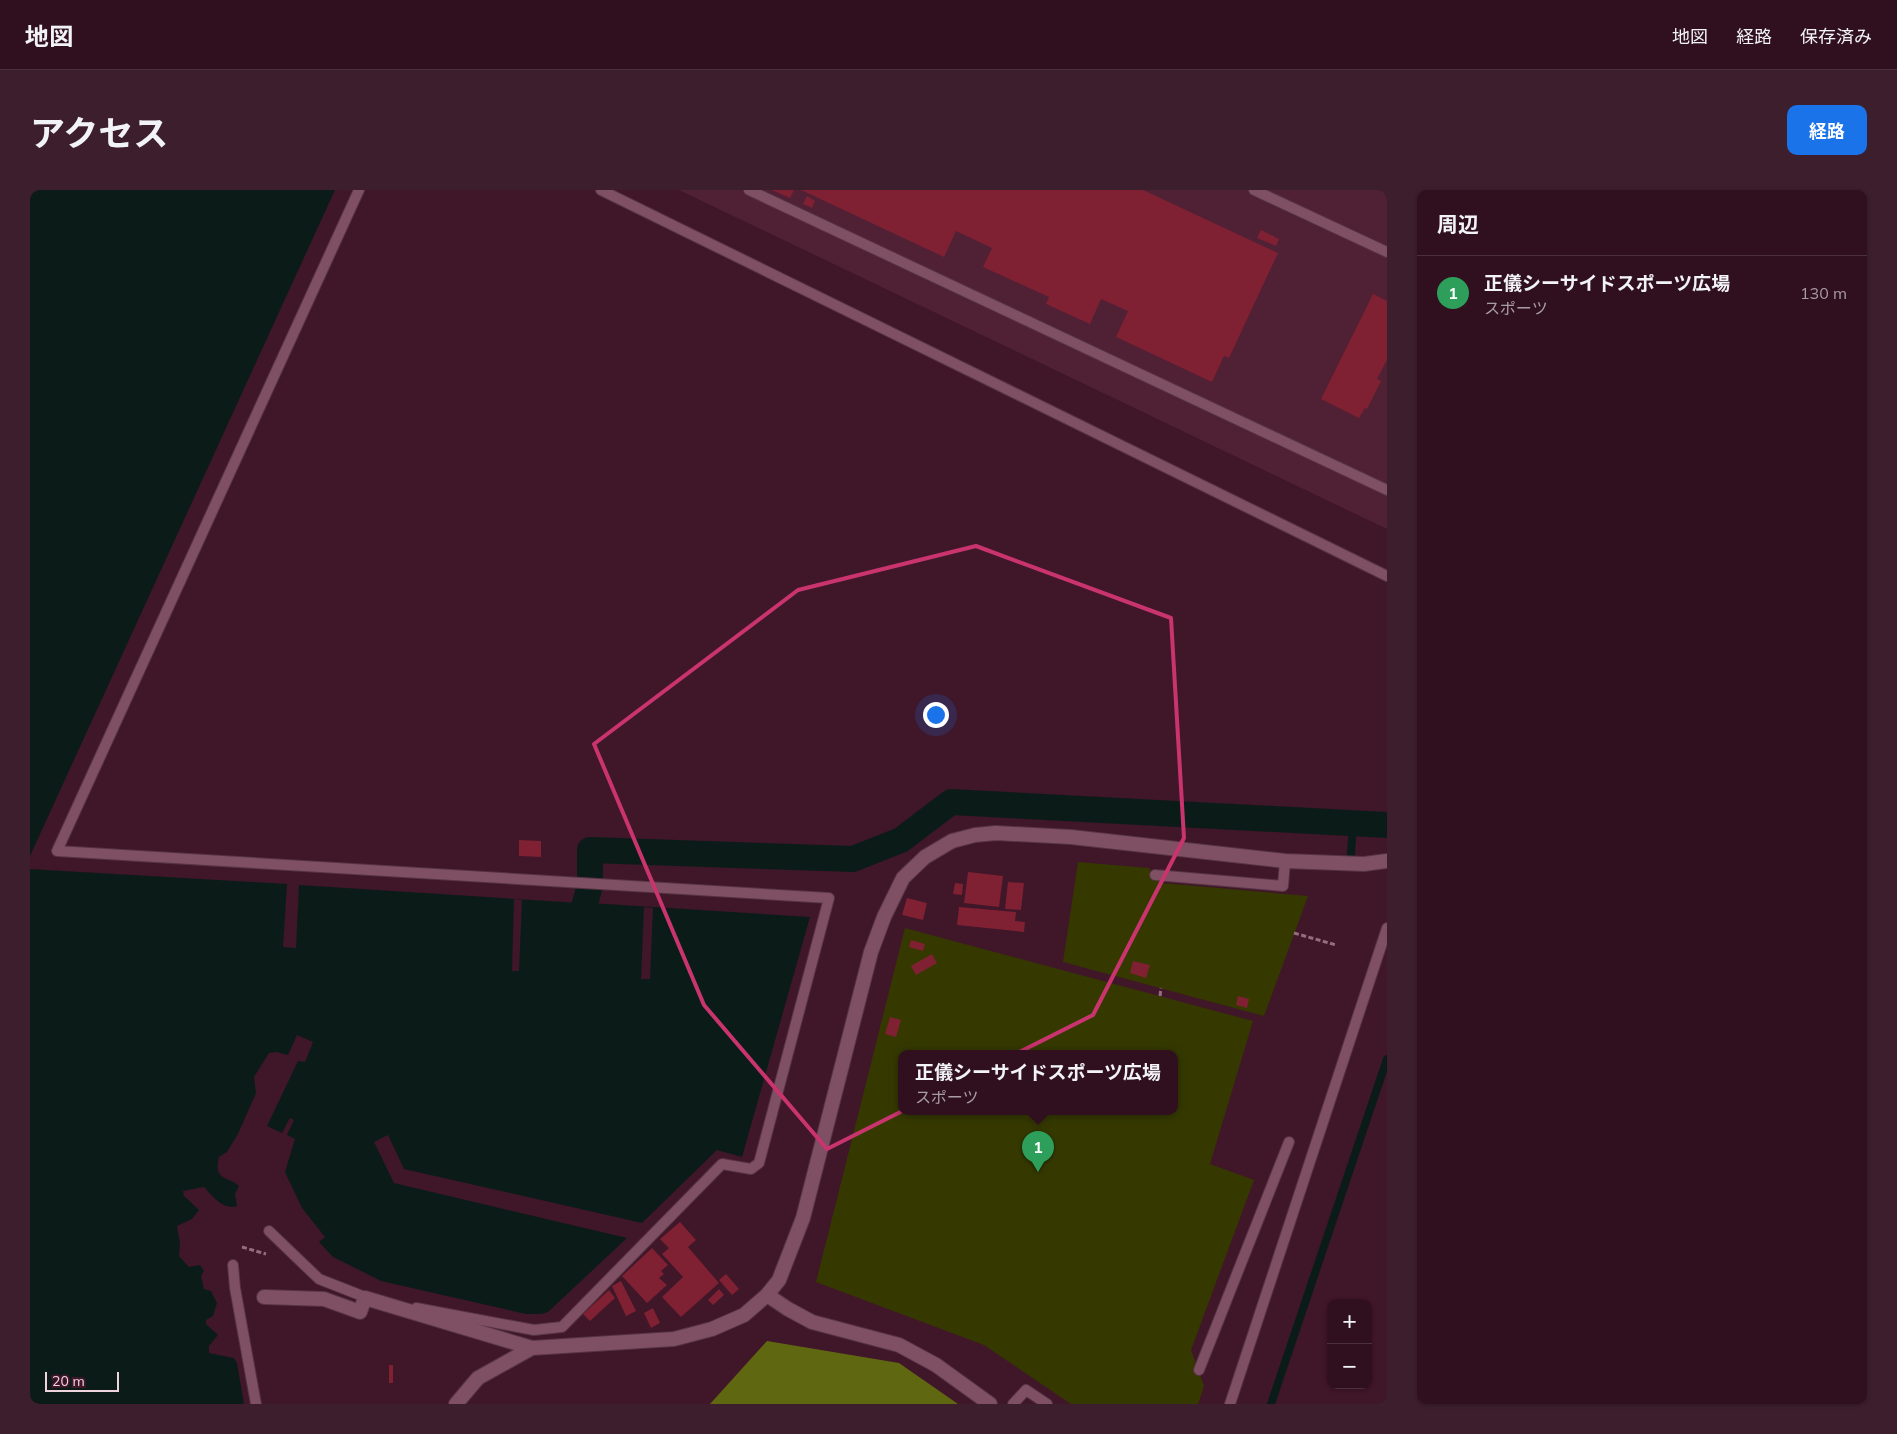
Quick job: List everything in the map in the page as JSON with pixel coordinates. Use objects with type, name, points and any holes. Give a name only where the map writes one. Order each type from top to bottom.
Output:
[{"type":"street","points":[[264,1297],[324,1299],[360,1312],[365,1298],[532,1348],[674,1339],[712,1329],[744,1315],[767,1295],[779,1280],[802,1218],[871,952],[884,917],[903,878],[924,857],[952,841],[996,832],[1071,837],[1285,861],[1364,864],[1387,861]]},
{"type":"street","points":[[767,1295],[812,1322],[899,1345],[936,1365],[990,1404]]},
{"type":"street","points":[[456,1404],[478,1378],[532,1348]]},
{"type":"lane","points":[[269,1231],[319,1279],[365,1298],[534,1330],[562,1327],[722,1164],[751,1169],[758,1163],[830,898],[57,852],[359,190]]},
{"type":"lane","points":[[601,190],[1387,576]]},
{"type":"lane","points":[[749,190],[1387,489]]},
{"type":"lane","points":[[1254,190],[1387,252]]},
{"type":"lane","points":[[1155,875],[1283,886],[1285,861]]},
{"type":"lane","points":[[1230,1404],[1387,928]]},
{"type":"lane","points":[[1199,1370],[1289,1142]]},
{"type":"lane","points":[[233,1265],[256,1404]]},
{"type":"lane","points":[[1013,1404],[1026,1390],[1047,1404]]},
{"type":"path","points":[[1294,933],[1336,945]]},
{"type":"path","points":[[1160,996],[1162,988]]},
{"type":"path","points":[[242,1247],[274,1257]]},
{"type":"highlighted area","points":[[976,546],[1171,618],[1184,838],[1093,1015],[827,1149],[704,1005],[594,744],[798,590]]},
{"type":"shaded area","points":[[30,190],[335,190],[30,856]]},
{"type":"shaded area","points":[[679,190],[1387,190],[1387,529]]},
{"type":"shaded area","points":[[30,869],[287,884],[283,947],[296,948],[299,885],[580,903],[581,898],[590,898],[590,903],[810,917],[742,1157],[717,1150],[642,1223],[404,1169],[388,1135],[374,1142],[394,1183],[627,1238],[548,1312],[526,1314],[381,1281],[333,1257],[319,1242],[325,1237],[302,1208],[285,1172],[295,1139],[287,1135],[294,1120],[290,1118],[282,1133],[267,1126],[298,1061],[305,1062],[313,1042],[297,1035],[288,1055],[276,1052],[269,1053],[254,1077],[256,1093],[238,1134],[227,1152],[219,1157],[218,1171],[220,1175],[239,1186],[235,1194],[237,1206],[232,1207],[223,1204],[214,1198],[204,1187],[183,1191],[184,1196],[199,1210],[192,1219],[177,1226],[180,1243],[179,1256],[189,1267],[200,1265],[204,1271],[201,1276],[204,1289],[211,1291],[217,1303],[213,1316],[206,1320],[206,1324],[218,1335],[209,1346],[209,1353],[234,1358],[237,1363],[244,1404],[30,1404]]},
{"type":"green space","points":[[1078,862],[1149,868],[1161,883],[1308,896],[1264,1016],[1063,962]]},
{"type":"green space","points":[[905,928],[1253,1021],[1210,1164],[1254,1180],[1191,1350],[1204,1386],[1198,1404],[1071,1404],[984,1345],[816,1282]]},
{"type":"green space","points":[[767,1341],[899,1363],[958,1404],[710,1404]]},
{"type":"pier","points":[[514,899],[522,900],[519,971],[512,971]]},
{"type":"pier","points":[[644,907],[653,908],[650,979],[641,979]]},
{"type":"building","points":[[772,190],[794,190],[790,198]]},
{"type":"building","points":[[801,190],[1143,190],[1278,253],[1229,358],[1224,356],[1212,382],[1116,337],[1128,311],[1101,299],[1090,324],[1046,304],[1049,297],[983,267],[992,248],[956,231],[944,257]]},
{"type":"building","points":[[807,196],[815,201],[812,208],[803,204]]},
{"type":"building","points":[[1261,230],[1279,239],[1276,246],[1257,238]]},
{"type":"building","points":[[1373,294],[1387,301],[1387,360],[1377,379],[1381,381],[1367,409],[1365,408],[1359,418],[1321,399]]},
{"type":"building","points":[[519,840],[541,841],[541,857],[519,856]]},
{"type":"building","points":[[968,872],[1003,876],[999,907],[964,903]]},
{"type":"building","points":[[1008,882],[1024,883],[1021,910],[1005,909]]},
{"type":"building","points":[[955,883],[963,884],[962,895],[953,894]]},
{"type":"building","points":[[907,898],[927,903],[923,920],[902,915]]},
{"type":"building","points":[[959,907],[1016,912],[1015,921],[1025,922],[1024,932],[957,925]]},
{"type":"building","points":[[911,940],[925,944],[923,951],[909,947]]},
{"type":"building","points":[[932,954],[937,963],[916,975],[911,966]]},
{"type":"building","points":[[1133,961],[1150,965],[1146,978],[1130,973]]},
{"type":"building","points":[[1238,996],[1249,999],[1247,1008],[1236,1005]]},
{"type":"building","points":[[890,1017],[901,1020],[896,1037],[885,1034]]},
{"type":"building","points":[[680,1222],[696,1240],[688,1247],[719,1283],[681,1317],[662,1297],[683,1277],[662,1254],[669,1248],[660,1239]]},
{"type":"building","points":[[652,1248],[668,1265],[661,1271],[664,1274],[659,1278],[667,1285],[647,1303],[622,1276]]},
{"type":"building","points":[[726,1274],[739,1289],[732,1295],[719,1280]]},
{"type":"building","points":[[621,1281],[636,1311],[626,1316],[612,1286]]},
{"type":"building","points":[[719,1289],[724,1295],[713,1305],[708,1300]]},
{"type":"building","points":[[609,1290],[615,1298],[590,1321],[583,1314]]},
{"type":"building","points":[[653,1308],[660,1323],[651,1328],[644,1313]]},
{"type":"building","points":[[389,1365],[393,1365],[393,1383],[389,1383]]},
{"type":"waterway","points":[[581,918],[590,885],[590,850],[853,859],[901,840],[951,802],[1387,825]]},
{"type":"waterway","points":[[1351,854],[1353,823]]},
{"type":"waterway","points":[[1271,1404],[1387,1059]]},
{"type":"place","name":"正儀シーサイドスポーツ広場","points":[[1038,1172]]}]
